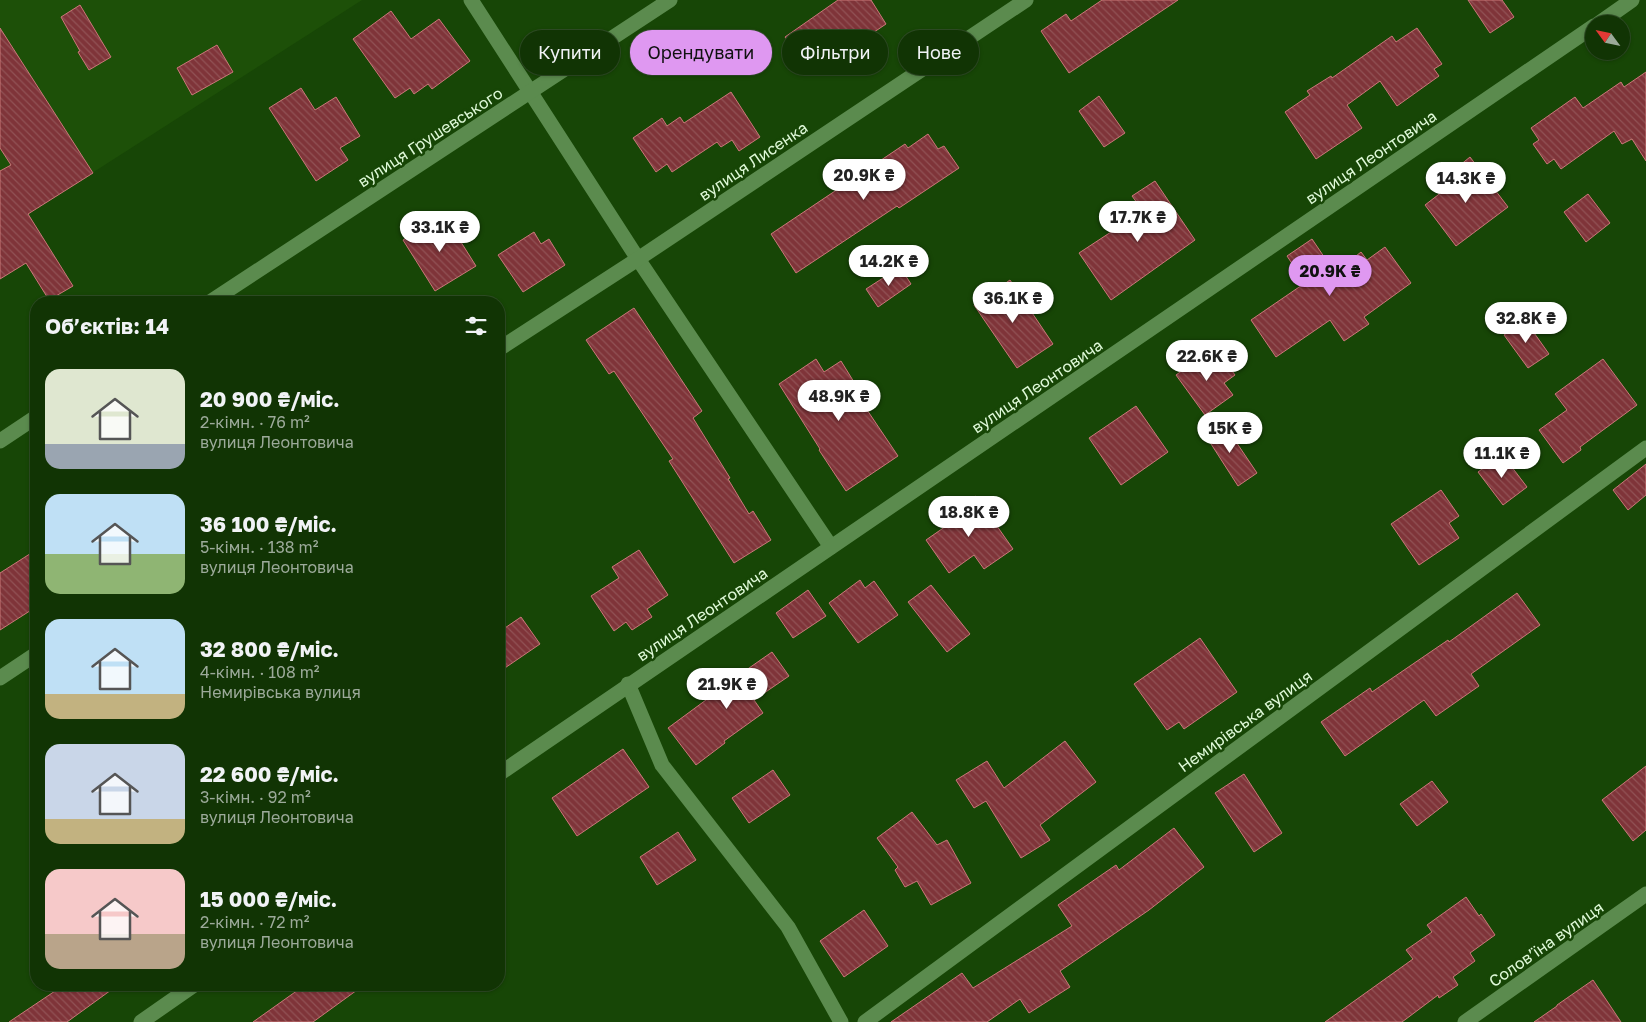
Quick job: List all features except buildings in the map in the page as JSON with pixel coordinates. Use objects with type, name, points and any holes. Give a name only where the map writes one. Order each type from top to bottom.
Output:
[{"type":"street","points":[[471,0],[638,259],[832,548]]},
{"type":"street","name":"вулиця Грушевського","points":[[219,296],[670,0]]},
{"type":"street","name":"вулиця Лисенка","points":[[505,345],[638,259],[1026,0]]},
{"type":"street","points":[[1611,15],[1632,0]]},
{"type":"street","name":"вулиця Леонтовича","points":[[505,770],[1585,32]]},
{"type":"street","points":[[0,441],[30,421]]},
{"type":"street","name":"Немирівська вулиця","points":[[865,1022],[1646,448]]},
{"type":"street","points":[[0,678],[30,658]]},
{"type":"street","points":[[628,684],[662,765],[788,927],[841,1022]]},
{"type":"street","name":"Соловʼїна вулиця","points":[[1465,1022],[1646,894]]},
{"type":"street","points":[[141,1022],[185,991]]},
{"type":"shaded area","points":[[0,0],[362,0],[0,232]]}]
